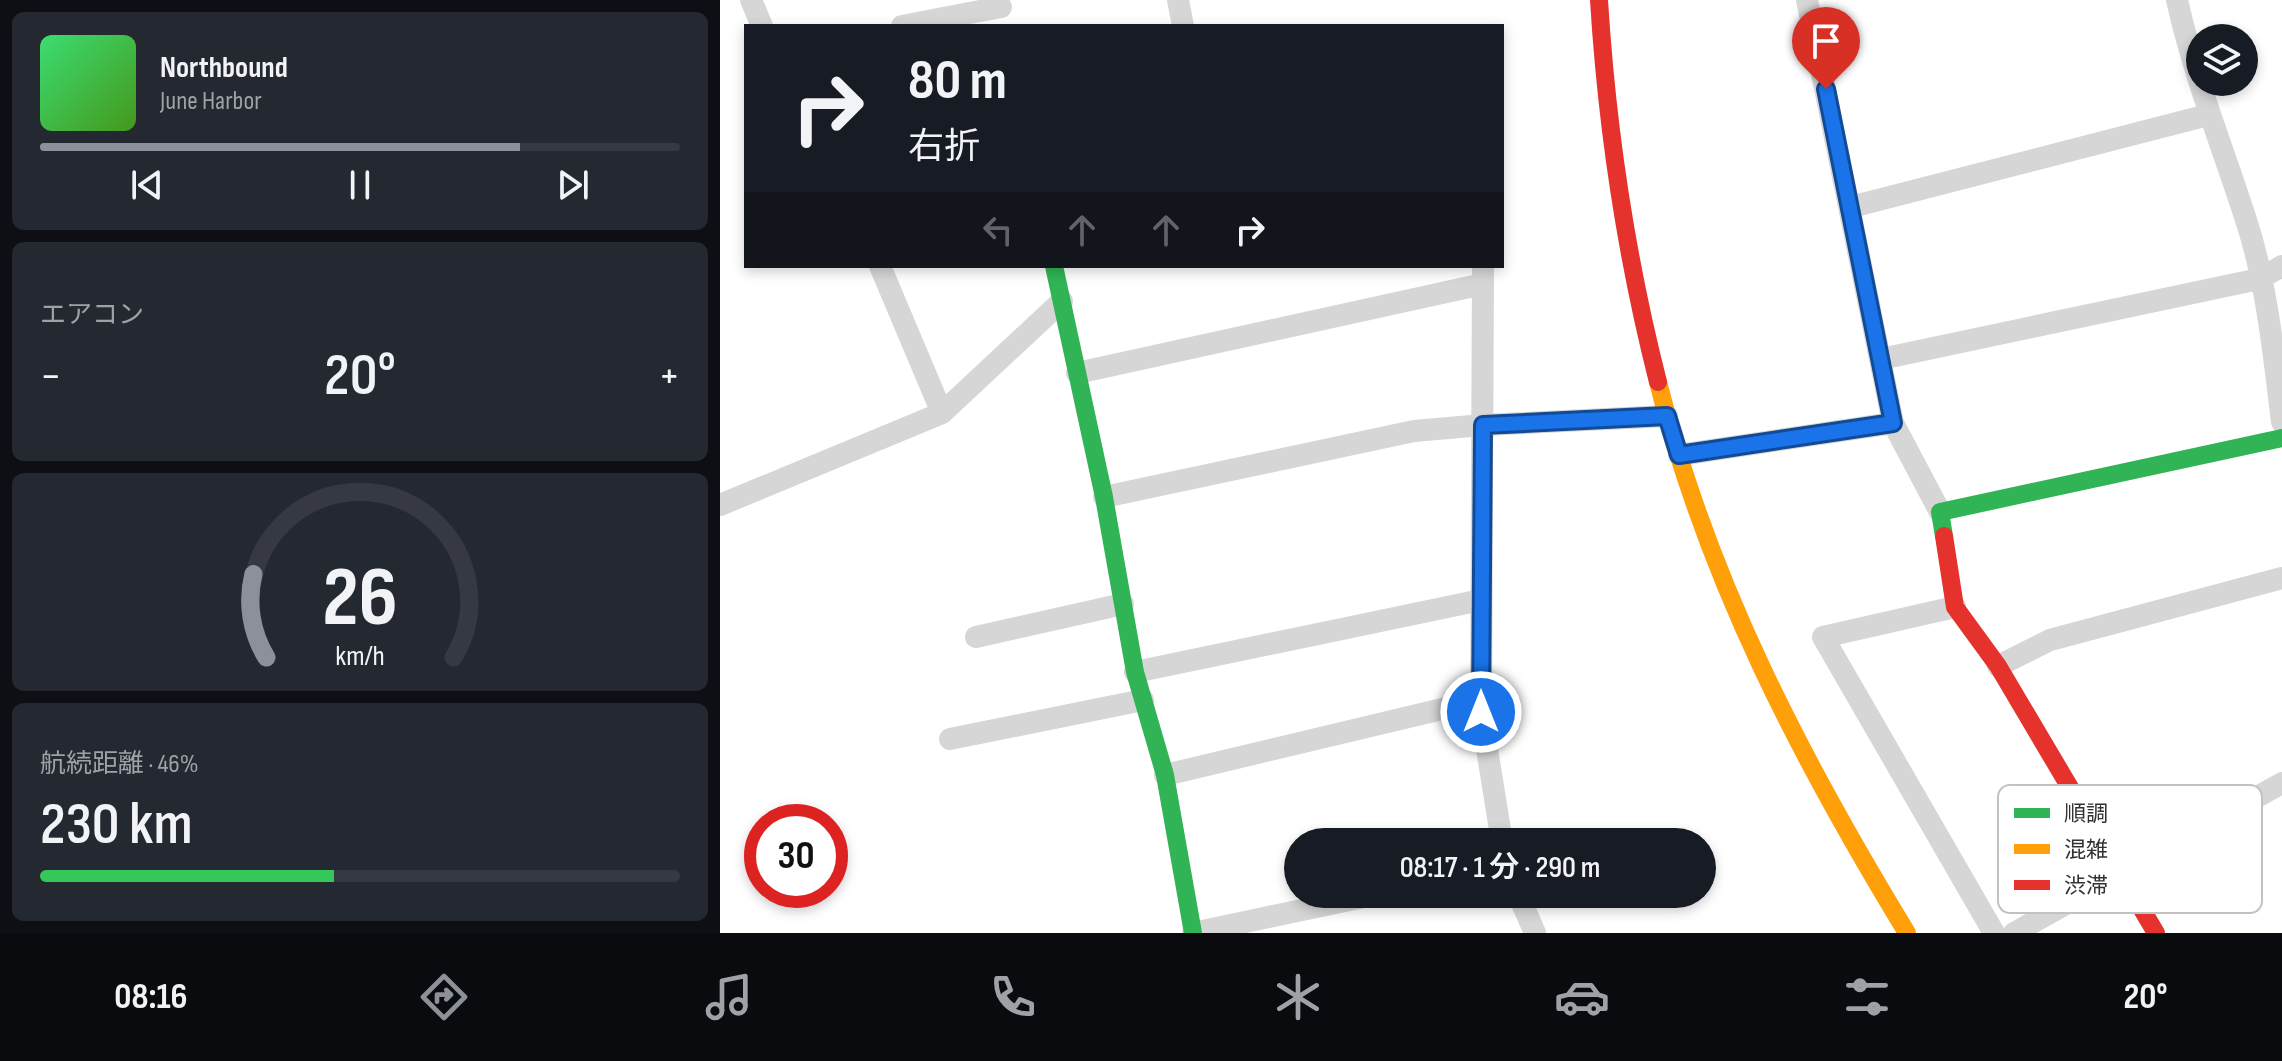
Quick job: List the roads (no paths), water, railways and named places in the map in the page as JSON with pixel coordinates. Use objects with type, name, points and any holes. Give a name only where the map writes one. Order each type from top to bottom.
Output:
[{"type":"street","points":[[751,0],[761,24]]},
{"type":"street","points":[[1178,0],[1183,24]]},
{"type":"street","points":[[1599,0],[1609,130],[1644,317],[1679,455],[1740,624],[1838,821],[1907,933]]},
{"type":"street","points":[[1807,0],[1893,423],[1940,512],[1955,607],[1998,666],[2069,785]]},
{"type":"street","points":[[2177,0],[2208,115],[2248,225],[2271,334],[2282,422]]},
{"type":"street","points":[[915,24],[1001,11]]},
{"type":"street","points":[[1851,207],[2208,115]]},
{"type":"street","points":[[1881,359],[2259,279],[2282,266]]},
{"type":"street","points":[[881,268],[942,413]]},
{"type":"street","points":[[1054,268],[1104,497],[1135,672],[1165,775],[1193,933],[1312,908]]},
{"type":"street","points":[[1077,373],[1483,275],[1480,700],[1500,828]]},
{"type":"street","points":[[720,505],[942,413],[1062,301]]},
{"type":"street","points":[[1104,497],[1414,431],[1667,416]]},
{"type":"street","points":[[1679,455],[1893,423]]},
{"type":"street","points":[[1940,512],[2282,438]]},
{"type":"street","points":[[1998,666],[2050,640],[2282,578]]},
{"type":"street","points":[[1135,672],[1481,600]]},
{"type":"street","points":[[976,637],[1123,604]]},
{"type":"street","points":[[1955,607],[1823,637],[1994,933]]},
{"type":"street","points":[[950,739],[1143,700]]},
{"type":"street","points":[[1165,775],[1480,700]]},
{"type":"street","points":[[2262,795],[2282,783]]},
{"type":"street","points":[[1524,908],[1535,933]]},
{"type":"street","points":[[2014,933],[2052,913]]},
{"type":"street","points":[[2145,913],[2156,933]]}]
